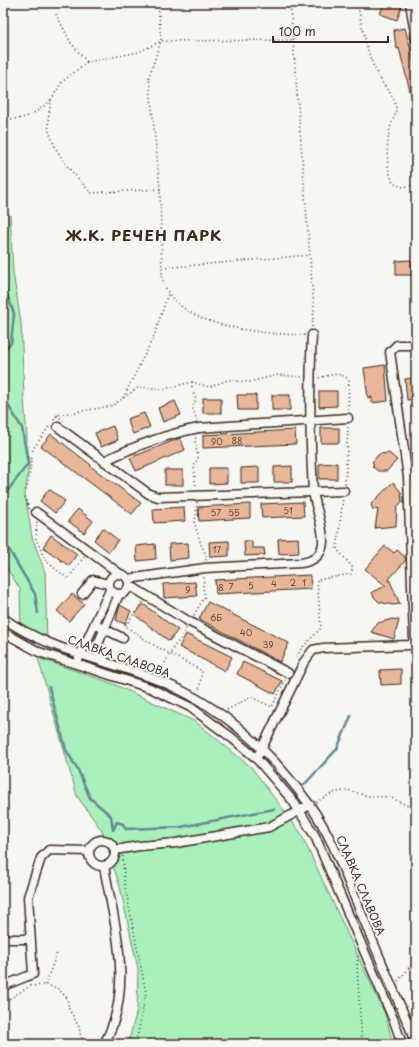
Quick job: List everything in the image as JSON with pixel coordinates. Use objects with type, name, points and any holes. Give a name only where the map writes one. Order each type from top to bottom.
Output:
[{"type":"street","points":[[410,3],[416,39]]},
{"type":"street","points":[[128,582],[205,568],[301,563],[312,561],[320,553],[323,541],[314,494],[309,419],[312,335]]},
{"type":"street","points":[[256,758],[263,750],[304,662],[313,650],[323,648],[411,645],[414,639],[414,578],[408,477],[390,352],[397,345],[416,345]]},
{"type":"street","points":[[104,461],[119,454],[186,430],[309,419],[348,418]]},
{"type":"street","points":[[58,428],[149,494],[158,497],[314,494],[344,491]]},
{"type":"street","points":[[33,514],[89,550],[102,559],[128,582],[188,621],[288,673]]},
{"type":"street","points":[[102,559],[109,584],[119,594]]},
{"type":"street","points":[[77,664],[109,584],[120,574]]},
{"type":"street","points":[[82,594],[93,580],[109,584]]},
{"type":"street","points":[[106,661],[100,656],[98,651],[99,638],[119,594],[125,592],[128,582]]},
{"type":"street","name":"СЛАВКА СЛАВОВА","points":[[3,618],[47,643],[106,661],[154,678],[195,698],[240,730],[263,750],[310,805],[334,849],[410,1028],[414,1044]]},
{"type":"street","points":[[94,623],[123,638]]},
{"type":"street","name":"СЛАВКА СЛАВОВА","points":[[3,632],[39,652],[150,688],[190,707],[256,758],[293,801],[324,854],[394,1021],[402,1044]]},
{"type":"street","points":[[119,850],[111,843],[103,840],[92,844],[88,852],[92,863],[104,866],[112,862],[119,850],[139,846],[176,843],[269,827],[310,805]]},
{"type":"street","points":[[3,986],[33,974],[28,897],[41,858],[49,850],[88,852]]},
{"type":"street","points":[[104,866],[121,974],[115,1018],[104,1044]]},
{"type":"street","points":[[3,939],[30,939]]},
{"type":"path","points":[[158,3],[161,41],[149,77],[160,189],[161,268],[163,284],[168,294],[186,309],[224,326],[279,334],[312,335],[314,309],[290,3]]},
{"type":"path","points":[[357,3],[373,64],[382,82],[394,99],[396,109],[388,136],[387,147],[390,176],[394,183],[402,187],[416,185]]},
{"type":"path","points":[[56,14],[70,43],[87,62]]},
{"type":"path","points":[[3,118],[14,120],[33,115],[51,100],[62,82],[87,62],[139,52],[161,41],[293,40]]},
{"type":"path","points":[[51,100],[48,120],[49,132],[56,150],[67,166],[91,193],[160,189]]},
{"type":"path","points":[[161,268],[310,255]]},
{"type":"path","points":[[122,399],[154,336],[168,294]]},
{"type":"path","points":[[89,550],[68,579],[45,560],[36,539],[37,522],[24,494],[28,484],[33,449],[57,416],[112,406],[139,387],[164,389],[192,382],[209,387],[228,380],[249,382],[278,375],[318,378],[332,374],[346,377],[349,380],[348,418],[344,491],[337,549],[353,568],[351,574],[317,580],[321,628],[301,649],[295,661]]},
{"type":"path","points":[[148,596],[126,626],[170,654],[202,670],[199,691],[205,695]]},
{"type":"path","points":[[165,663],[175,645],[181,639],[188,621]]},
{"type":"path","points":[[222,706],[228,710],[250,697],[272,707],[288,673]]},
{"type":"path","points":[[310,805],[332,793],[348,790],[367,796],[390,797],[416,810]]},
{"type":"path","points":[[119,850],[146,993],[138,1033],[134,1044]]},
{"type":"path","points":[[45,984],[57,953]]},
{"type":"path","points":[[358,954],[357,967],[362,1044]]},
{"type":"path","points":[[392,986],[408,971],[416,959]]},
{"type":"path","points":[[3,1003],[30,986],[45,984],[57,988],[67,998],[69,1009],[79,1027],[81,1037],[86,1044]]},
{"type":"green space","points":[[3,210],[10,215],[13,272],[21,323],[24,398],[29,464],[25,494],[32,537],[45,572],[47,643],[21,629],[20,589],[3,562]]},
{"type":"green space","points":[[38,658],[111,683],[196,722],[251,767],[300,832],[385,1014],[393,1044],[128,1044],[137,1010],[138,969],[120,887],[102,831],[77,796]]},
{"type":"building","points":[[384,3],[403,3],[397,20],[380,14]]},
{"type":"building","points":[[405,28],[416,68],[416,106],[414,107],[399,48],[397,49],[395,41],[394,30]]},
{"type":"building","points":[[411,260],[412,275],[396,275],[396,261]]},
{"type":"building","points":[[385,365],[388,401],[372,403],[372,397],[368,398],[364,368]]},
{"type":"building","points":[[416,378],[416,399],[407,400],[405,379]]},
{"type":"building","points":[[319,391],[337,391],[337,406],[319,407]]},
{"type":"building","points":[[237,395],[256,395],[256,410],[238,410]]},
{"type":"building","points":[[272,395],[290,395],[290,410],[272,410]]},
{"type":"building","points":[[203,398],[221,398],[221,413],[203,413]]},
{"type":"building","points":[[175,401],[181,415],[163,422],[158,408]]},
{"type":"building","points":[[144,413],[150,427],[133,434],[127,419]]},
{"type":"building","points":[[113,426],[118,440],[101,447],[95,433]]},
{"type":"building","points":[[321,428],[339,428],[339,443],[321,443]]},
{"type":"building","points":[[295,430],[296,444],[203,448],[203,435]]},
{"type":"building","points":[[51,434],[91,465],[90,466],[141,503],[132,514],[41,446]]},
{"type":"building","points":[[180,438],[185,450],[136,471],[130,458]]},
{"type":"building","points":[[389,453],[397,460],[387,471],[378,471],[372,466],[374,464],[372,462],[379,454]]},
{"type":"building","points":[[337,463],[337,479],[319,479],[319,464]]},
{"type":"building","points":[[292,466],[292,482],[274,482],[274,467]]},
{"type":"building","points":[[259,467],[259,483],[241,483],[241,468]]},
{"type":"building","points":[[209,468],[227,468],[227,483],[209,484]]},
{"type":"building","points":[[165,470],[183,470],[183,485],[165,485]]},
{"type":"building","points":[[393,482],[401,492],[402,502],[397,507],[396,526],[375,528],[378,509],[373,510],[371,504]]},
{"type":"building","points":[[49,489],[65,501],[55,513],[40,501]]},
{"type":"building","points":[[303,502],[304,516],[262,518],[261,504]]},
{"type":"building","points":[[250,504],[250,518],[199,521],[198,507]]},
{"type":"building","points":[[184,507],[185,521],[154,523],[153,509]]},
{"type":"building","points":[[78,509],[93,521],[84,533],[68,521]]},
{"type":"building","points":[[103,528],[118,540],[109,552],[94,540]]},
{"type":"building","points":[[51,535],[77,554],[69,566],[43,547]]},
{"type":"building","points":[[298,538],[299,553],[279,554],[278,539]]},
{"type":"building","points":[[229,541],[229,556],[210,557],[209,542]]},
{"type":"building","points":[[244,541],[252,541],[252,548],[264,548],[265,555],[245,556]]},
{"type":"building","points":[[188,543],[189,558],[170,560],[169,544]]},
{"type":"building","points":[[155,544],[156,559],[137,561],[136,546]]},
{"type":"building","points":[[385,546],[394,553],[397,550],[405,557],[406,560],[389,579],[400,604],[393,605],[379,602],[374,597],[372,592],[386,586],[365,569]]},
{"type":"building","points":[[310,575],[311,589],[216,594],[215,580]]},
{"type":"building","points":[[195,582],[197,596],[164,598],[163,584]]},
{"type":"building","points":[[72,594],[84,604],[69,621],[57,611]]},
{"type":"building","points":[[208,602],[289,643],[280,662],[199,619]]},
{"type":"building","points":[[143,604],[178,630],[169,641],[135,615]]},
{"type":"building","points":[[120,605],[131,611],[125,624],[116,620]]},
{"type":"building","points":[[392,619],[399,620],[394,639],[371,632],[378,623]]},
{"type":"building","points":[[186,634],[232,657],[225,671],[179,647]]},
{"type":"building","points":[[243,662],[282,681],[275,694],[237,674]]},
{"type":"building","points":[[401,669],[401,684],[381,685],[380,670]]},
{"type":"waterway","points":[[3,282],[14,314],[11,343],[3,351]]},
{"type":"waterway","points":[[3,397],[22,428],[28,464],[5,494],[3,509]]},
{"type":"waterway","points":[[3,521],[8,548],[35,594],[38,613]]},
{"type":"waterway","points":[[49,687],[66,750],[78,770],[90,798],[111,816],[113,830]]},
{"type":"waterway","points":[[304,785],[337,749],[351,716]]},
{"type":"waterway","points":[[113,830],[117,822],[123,824],[126,829],[181,827],[274,809]]},
{"type":"district","name":"Ж.К. РЕЧЕН ПАРК","points":[[144,234]]}]
